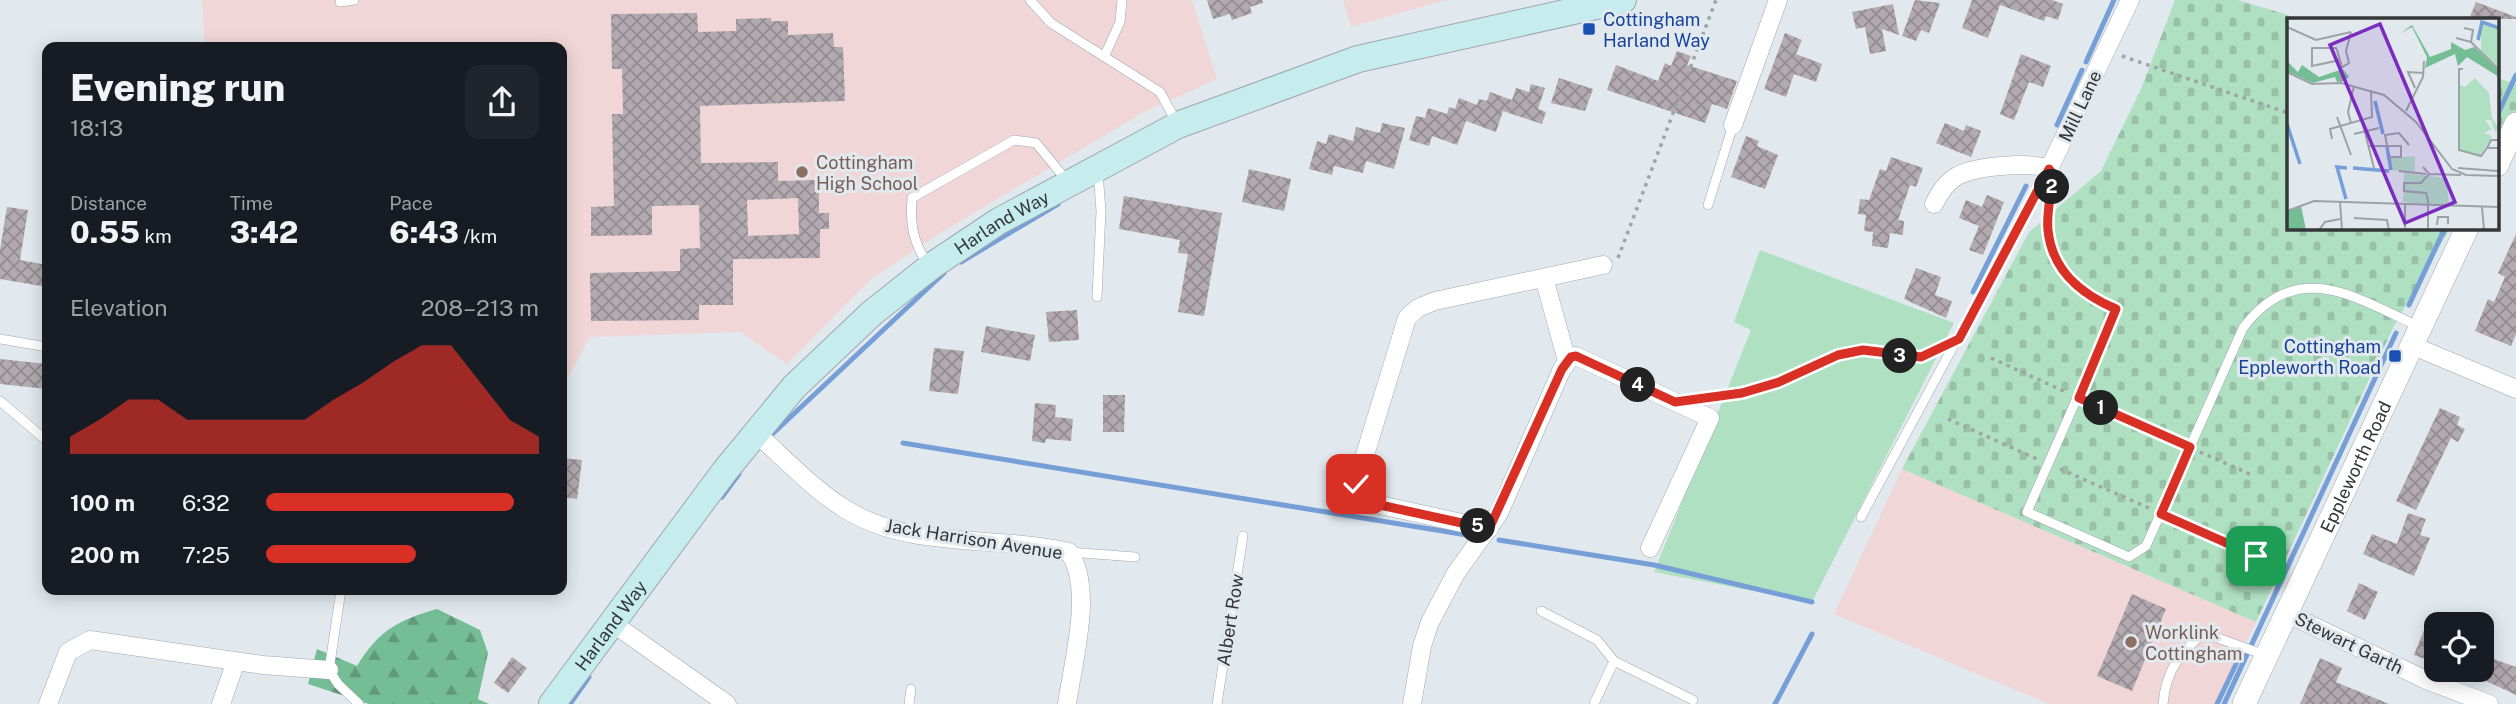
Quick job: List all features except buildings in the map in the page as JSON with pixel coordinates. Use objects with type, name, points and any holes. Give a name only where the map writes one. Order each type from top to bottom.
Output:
[{"type":"main road","name":"Harland Way","points":[[552,704],[611,622],[794,387],[872,313],[930,267],[999,222],[1178,125],[1358,59],[1623,0]]},
{"type":"street","points":[[1733,125],[1778,0]]},
{"type":"street","name":"Mill Lane","points":[[2049,169],[2130,0]]},
{"type":"street","points":[[2498,162],[2516,124]]},
{"type":"street","points":[[1934,204],[1942,190],[1962,174],[2025,163],[2049,169]]},
{"type":"street","name":"Eppleworth Road","points":[[2244,704],[2467,229]]},
{"type":"street","points":[[1489,529],[1362,501],[1356,484],[1407,318],[1418,308],[1435,302],[1603,265]]},
{"type":"street","points":[[1544,278],[1567,361]]},
{"type":"street","points":[[2416,336],[2516,389]]},
{"type":"street","points":[[1412,704],[1422,646],[1430,622],[1456,573],[1489,529],[1567,361],[1576,356],[1710,418],[1650,548]]},
{"type":"street","name":"Jack Harrison Avenue","points":[[756,433],[835,503],[864,518],[931,536],[1069,552],[1076,562],[1082,584],[1067,704]]},
{"type":"street","name":"Stewart Garth","points":[[2286,613],[2424,680],[2489,704]]},
{"type":"street","points":[[611,622],[727,704]]},
{"type":"street","points":[[48,704],[68,652],[90,640],[236,661],[329,670]]},
{"type":"street","points":[[221,704],[236,661]]},
{"type":"lane","points":[[340,2],[354,0]]},
{"type":"lane","points":[[1104,57],[1120,22],[1122,0]]},
{"type":"lane","points":[[1034,2],[1051,23],[1160,92],[1178,125]]},
{"type":"lane","points":[[1708,205],[1733,125]]},
{"type":"lane","points":[[930,267],[916,248],[910,222],[912,198],[965,165],[1014,140],[1036,143],[1069,182]]},
{"type":"lane","points":[[1097,297],[1101,211],[1098,167]]},
{"type":"lane","points":[[1861,517],[2049,169],[2053,174],[2048,229],[2057,262],[2088,297],[2116,309],[2027,512],[2129,557],[2146,546],[2243,328],[2267,303],[2287,292],[2303,287],[2321,286],[2342,292],[2416,336]]},
{"type":"lane","points":[[0,339],[42,346]]},
{"type":"lane","points":[[0,401],[42,437]]},
{"type":"lane","name":"Albert Row","points":[[1217,704],[1243,536]]},
{"type":"lane","points":[[1069,552],[1135,557]]},
{"type":"lane","points":[[340,595],[329,670],[338,684],[359,704]]},
{"type":"lane","points":[[1541,611],[1597,640],[1614,661],[1693,700]]},
{"type":"lane","points":[[2163,704],[2164,688],[2181,651],[2204,634],[2267,655]]},
{"type":"lane","points":[[1594,704],[1614,661]]},
{"type":"lane","points":[[909,704],[911,689]]},
{"type":"path","points":[[1603,265],[1620,256],[1716,0]]},
{"type":"path","points":[[2106,51],[2287,114]]},
{"type":"path","points":[[1675,402],[1742,393],[1779,382],[1838,355],[1863,350],[1921,357],[1959,339]]},
{"type":"path","points":[[1991,358],[2252,475]]},
{"type":"path","points":[[1948,419],[2256,556]]},
{"type":"shaded area","name":"Cottingham High School","points":[[202,0],[1192,0],[1217,79],[1144,112],[942,232],[871,279],[787,364],[740,332],[590,337],[567,379],[567,42],[205,42]]},
{"type":"shaded area","points":[[1343,0],[1446,0],[1351,27]]},
{"type":"shaded area","points":[[1902,469],[2256,622],[2216,704],[2049,704],[1834,614]]},
{"type":"green space","points":[[2175,0],[2238,0],[2298,18],[2287,18],[2287,229],[2449,229],[2393,328],[2256,622],[1902,469],[2029,232],[2101,171],[2141,89]]},
{"type":"green space","points":[[2498,78],[2516,84],[2516,111],[2498,143]]},
{"type":"green space","points":[[1760,250],[1954,323],[1812,602],[1654,572],[1751,330],[1734,322]]},
{"type":"green space","points":[[437,609],[480,630],[488,653],[478,699],[489,704],[369,704],[308,684],[317,649],[357,666],[373,644],[390,628]]},
{"type":"waterway","points":[[2086,62],[2114,0]]},
{"type":"waterway","points":[[2057,125],[2082,70]]},
{"type":"waterway","points":[[2498,114],[2516,75]]},
{"type":"waterway","points":[[1973,292],[2026,186]]},
{"type":"waterway","points":[[961,262],[1058,204]]},
{"type":"waterway","points":[[2409,305],[2445,229]]},
{"type":"waterway","points":[[767,439],[944,273]]},
{"type":"waterway","points":[[2224,704],[2396,333]]},
{"type":"waterway","points":[[903,443],[1467,535]]},
{"type":"waterway","points":[[722,497],[739,474]]},
{"type":"waterway","points":[[1499,540],[1654,565],[1812,602]]},
{"type":"waterway","points":[[1775,704],[1812,634]]},
{"type":"waterway","points":[[2217,704],[2239,658]]},
{"type":"waterway","points":[[570,704],[589,677]]},
{"type":"place","name":"Cottingham Harland Way","points":[[1589,29]]},
{"type":"place","name":"Cottingham High School","points":[[802,172]]},
{"type":"place","name":"Cottingham Eppleworth Road","points":[[2395,356]]},
{"type":"place","name":"Worklink Cottingham","points":[[2131,642]]},
{"type":"route","points":[[1356,484],[1356,492],[1362,501],[1489,529],[1499,513],[1562,369],[1571,357],[1576,356],[1675,402],[1742,393],[1779,382],[1838,355],[1863,350],[1921,357],[1959,339],[2049,169],[2053,174],[2048,229],[2057,262],[2073,284],[2088,297],[2116,309],[2079,398],[2190,447],[2161,514],[2256,556]]}]
